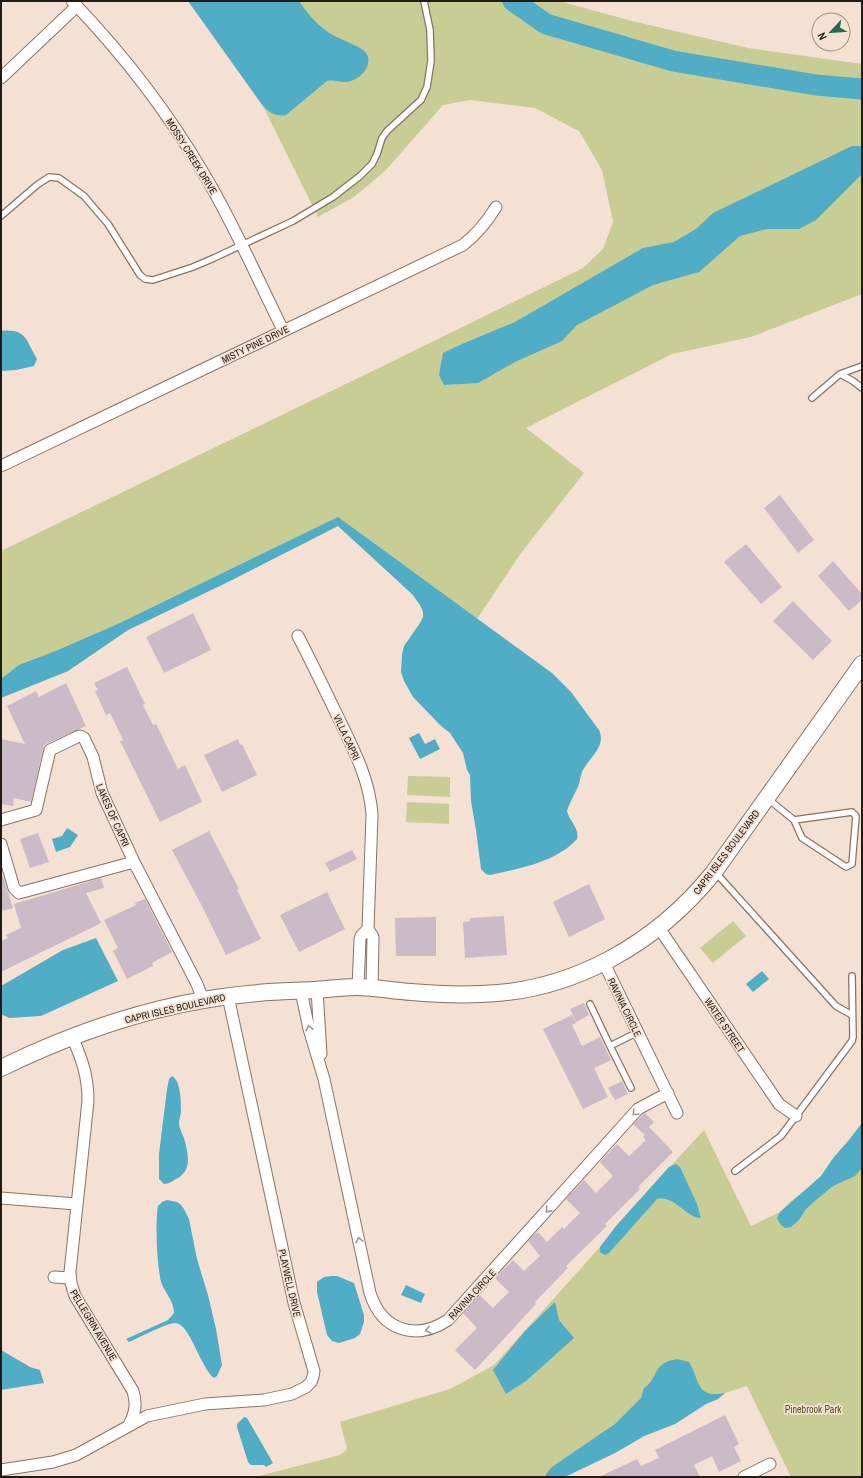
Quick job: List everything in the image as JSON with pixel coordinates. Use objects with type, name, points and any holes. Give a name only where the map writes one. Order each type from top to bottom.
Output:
[{"type":"street","name":"MOSSY CREEK DRIVE","points":[[75,4],[103,34],[140,79],[204,174],[242,245],[283,330]]},
{"type":"street","points":[[1,78],[75,4]]},
{"type":"street","name":"MISTY PINE DRIVE","points":[[1,466],[463,245],[474,237],[486,223],[496,207]]},
{"type":"street","name":"VILLA CAPRI","points":[[298,636],[363,772],[371,804],[368,929],[373,939],[365,987]]},
{"type":"street","name":"CAPRI ISLES BOULEVARD","points":[[1,1068],[72,1036],[142,1014],[203,1000],[257,993],[365,987],[412,992],[492,994],[522,990],[551,983],[569,978],[604,963],[628,950],[659,928],[690,900],[714,872],[862,664]]},
{"type":"street","name":"LAKES OF CAPRI","points":[[1,820],[36,810],[50,750],[82,736],[86,740],[93,757],[102,793],[134,862],[197,984],[203,1000]]},
{"type":"street","points":[[1,844],[14,888],[19,893],[134,862]]},
{"type":"street","name":"WATER STREET","points":[[659,928],[778,1104],[796,1116]]},
{"type":"street","name":"RAVINIA CIRCLE","points":[[604,963],[677,1113]]},
{"type":"street","name":"RAVINIA CIRCLE","points":[[309,990],[309,1029],[324,1079],[373,1301],[380,1313],[400,1328],[413,1331],[434,1329],[448,1320],[638,1109],[668,1093]]},
{"type":"street","name":"RAVINIA CIRCLE","points":[[309,990],[319,1030],[324,1079]]},
{"type":"street","name":"PLAYWELL DRIVE","points":[[129,1425],[146,1416],[187,1407],[205,1404],[264,1400],[292,1394],[306,1387],[314,1377],[313,1366],[294,1303],[228,996]]},
{"type":"street","name":"PELLEGRIN AVENUE","points":[[72,1036],[84,1066],[88,1088],[88,1101],[76,1204],[70,1278],[77,1300],[131,1385],[136,1407],[129,1425]]},
{"type":"street","points":[[1,1198],[76,1204]]},
{"type":"street","points":[[54,1277],[70,1278]]},
{"type":"street","points":[[1,1470],[65,1459],[86,1450],[129,1425]]},
{"type":"street","points":[[744,1477],[770,1464]]},
{"type":"lane","points":[[1,216],[36,185],[49,177],[59,178],[84,196],[108,224],[133,265],[145,280],[153,280],[193,267],[293,221],[321,205],[360,176],[372,164],[382,138],[387,131],[421,100],[427,87],[432,61],[430,30],[424,1]]},
{"type":"lane","points":[[812,398],[840,374],[862,366]]},
{"type":"lane","points":[[840,374],[854,381],[862,388]]},
{"type":"lane","points":[[766,798],[794,820],[802,838],[846,867],[852,864],[856,816],[852,812],[794,820]]},
{"type":"lane","points":[[714,872],[836,1006],[852,1015]]},
{"type":"lane","points":[[735,1171],[781,1136],[852,1040],[852,976]]},
{"type":"lane","points":[[590,1004],[631,1088]]},
{"type":"lane","points":[[610,1046],[638,1032]]},
{"type":"green space","points":[[188,1],[559,1],[632,21],[748,48],[862,64],[862,294],[751,337],[672,354],[526,428],[584,473],[521,553],[477,619],[412,594],[338,526],[228,582],[128,630],[68,671],[1,698],[1,551],[583,268],[603,249],[613,222],[602,170],[579,131],[535,108],[470,100],[443,105],[386,170],[354,197],[318,217],[263,106]]},
{"type":"green space","points":[[408,776],[450,777],[450,797],[407,795]]},
{"type":"green space","points":[[407,802],[449,804],[449,824],[406,822]]},
{"type":"green space","points":[[733,921],[746,936],[713,963],[700,948]]},
{"type":"green space","name":"Pinebrook Park","points":[[862,1123],[862,1477],[791,1477],[747,1386],[725,1393],[718,1399],[706,1404],[675,1424],[644,1436],[615,1453],[564,1477],[255,1477],[340,1455],[347,1449],[340,1422],[450,1389],[494,1365],[600,1247],[633,1207],[704,1130],[751,1226],[780,1212],[790,1202],[816,1182]]},
{"type":"water","points":[[188,1],[299,1],[312,18],[324,29],[332,35],[363,50],[368,57],[367,66],[359,77],[351,81],[327,81],[286,115],[273,114],[263,106]]},
{"type":"water","points":[[852,146],[862,146],[862,174],[816,220],[799,229],[767,229],[740,236],[699,272],[653,285],[577,325],[562,341],[515,362],[478,383],[444,385],[439,375],[443,353],[515,322],[643,248],[674,242],[696,229],[713,213]]},
{"type":"water","points":[[1,331],[16,332],[25,337],[37,359],[34,366],[16,370],[1,371]]},
{"type":"water","points":[[338,517],[552,673],[571,692],[599,730],[601,742],[582,772],[578,787],[567,811],[576,828],[578,835],[577,839],[558,854],[525,867],[490,875],[486,874],[481,869],[471,801],[470,775],[467,770],[463,753],[450,733],[441,726],[413,697],[401,672],[404,646],[420,623],[423,617],[423,612],[412,594],[338,526],[228,582],[128,630],[68,671],[1,698],[1,679],[19,665],[120,623]]},
{"type":"water","points":[[419,733],[425,744],[435,739],[440,749],[420,759],[409,738]]},
{"type":"water","points":[[67,828],[78,835],[70,847],[56,852],[52,839],[62,836]]},
{"type":"water","points":[[96,938],[118,981],[41,1016],[9,1018],[1,1014],[1,986],[63,950]]},
{"type":"water","points":[[762,971],[769,979],[753,992],[746,984]]},
{"type":"water","points":[[172,1076],[177,1082],[180,1092],[181,1111],[179,1125],[186,1144],[188,1161],[185,1171],[181,1176],[167,1184],[164,1184],[159,1179],[159,1154],[167,1089],[169,1079]]},
{"type":"water","points":[[862,1123],[862,1168],[855,1176],[833,1186],[816,1200],[806,1209],[799,1220],[791,1227],[785,1228],[781,1225],[777,1218],[780,1212],[821,1176],[834,1157]]},
{"type":"water","points":[[676,1164],[680,1167],[697,1204],[701,1218],[690,1214],[669,1200],[657,1199],[609,1253],[605,1255],[600,1252],[600,1247],[616,1226],[669,1167]]},
{"type":"water","points":[[167,1200],[177,1202],[181,1205],[189,1219],[197,1259],[216,1329],[222,1365],[217,1376],[214,1378],[209,1373],[186,1330],[180,1325],[175,1323],[159,1328],[129,1342],[126,1339],[168,1320],[174,1313],[171,1301],[161,1282],[158,1255],[158,1206]]},
{"type":"water","points":[[337,1276],[354,1283],[364,1315],[364,1322],[360,1334],[355,1338],[339,1343],[332,1341],[327,1335],[317,1292],[317,1282],[324,1277]]},
{"type":"water","points":[[406,1285],[425,1294],[421,1303],[401,1295]]},
{"type":"water","points":[[555,1302],[559,1320],[574,1338],[526,1381],[506,1394],[493,1370],[525,1331]]},
{"type":"water","points":[[1,1350],[30,1367],[40,1370],[44,1383],[1,1390]]},
{"type":"water","points":[[677,1359],[689,1362],[697,1381],[703,1390],[708,1393],[715,1394],[725,1393],[718,1399],[706,1404],[675,1424],[644,1436],[615,1453],[569,1475],[564,1477],[546,1477],[546,1474],[552,1467],[615,1424],[641,1398],[644,1388],[652,1380],[659,1368],[669,1361]]},
{"type":"water","points":[[244,1417],[247,1418],[273,1463],[266,1467],[264,1465],[251,1465],[248,1462],[237,1427],[237,1424]]},
{"type":"building","points":[[780,495],[814,540],[798,553],[764,508]]},
{"type":"building","points":[[746,544],[782,587],[761,604],[724,562]]},
{"type":"building","points":[[833,561],[862,594],[862,600],[849,611],[818,576]]},
{"type":"building","points":[[793,601],[832,641],[813,660],[773,621]]},
{"type":"building","points":[[193,613],[211,650],[164,673],[146,637]]},
{"type":"building","points":[[127,667],[145,704],[143,705],[153,725],[156,724],[178,769],[185,765],[202,802],[160,822],[120,741],[123,740],[113,719],[110,713],[106,715],[95,691],[98,690],[94,683]]},
{"type":"building","points":[[66,683],[86,726],[44,745],[31,802],[14,798],[13,806],[1,804],[1,739],[25,744],[7,706],[36,691],[39,697]]},
{"type":"building","points":[[238,739],[240,745],[242,744],[257,775],[222,792],[204,755]]},
{"type":"building","points":[[209,831],[239,889],[237,890],[261,939],[226,955],[172,850]]},
{"type":"building","points":[[38,833],[49,862],[30,868],[20,839]]},
{"type":"building","points":[[352,850],[357,859],[330,872],[325,863]]},
{"type":"building","points":[[3,876],[13,908],[3,911],[1,906],[1,877]]},
{"type":"building","points":[[101,878],[104,888],[86,893],[101,923],[1,972],[1,941],[8,938],[6,935],[21,928],[14,904]]},
{"type":"building","points":[[589,884],[605,919],[569,937],[553,902]]},
{"type":"building","points":[[327,892],[345,929],[299,952],[280,915]]},
{"type":"building","points":[[145,899],[172,952],[152,963],[153,966],[127,979],[113,951],[118,948],[104,920],[136,905],[135,903]]},
{"type":"building","points":[[504,916],[507,955],[465,958],[463,922],[470,921],[470,918]]},
{"type":"building","points":[[436,917],[436,956],[396,956],[395,918]]},
{"type":"building","points":[[584,1003],[589,1015],[576,1022],[570,1009]]},
{"type":"building","points":[[572,1015],[576,1023],[572,1025],[582,1046],[600,1037],[611,1060],[594,1068],[608,1097],[583,1109],[543,1029]]},
{"type":"building","points":[[622,1081],[628,1094],[615,1100],[608,1088]]},
{"type":"building","points":[[645,1113],[654,1122],[649,1127],[673,1152],[638,1187],[640,1189],[605,1224],[607,1226],[566,1266],[568,1268],[535,1302],[536,1304],[475,1370],[455,1350],[477,1328],[463,1313],[480,1295],[493,1308],[509,1292],[495,1278],[513,1260],[524,1271],[540,1256],[528,1241],[538,1232],[547,1242],[562,1227],[564,1229],[580,1213],[566,1199],[584,1180],[596,1193],[613,1176],[600,1162],[617,1144],[629,1156],[646,1140],[643,1137],[645,1135],[633,1124]]},
{"type":"building","points":[[725,1415],[739,1444],[734,1447],[741,1461],[719,1472],[712,1456],[694,1465],[700,1477],[599,1477],[637,1459],[641,1466],[659,1458],[655,1450]]},
{"type":"waterway","points":[[513,1],[546,24],[673,61],[816,85],[862,89]]}]
